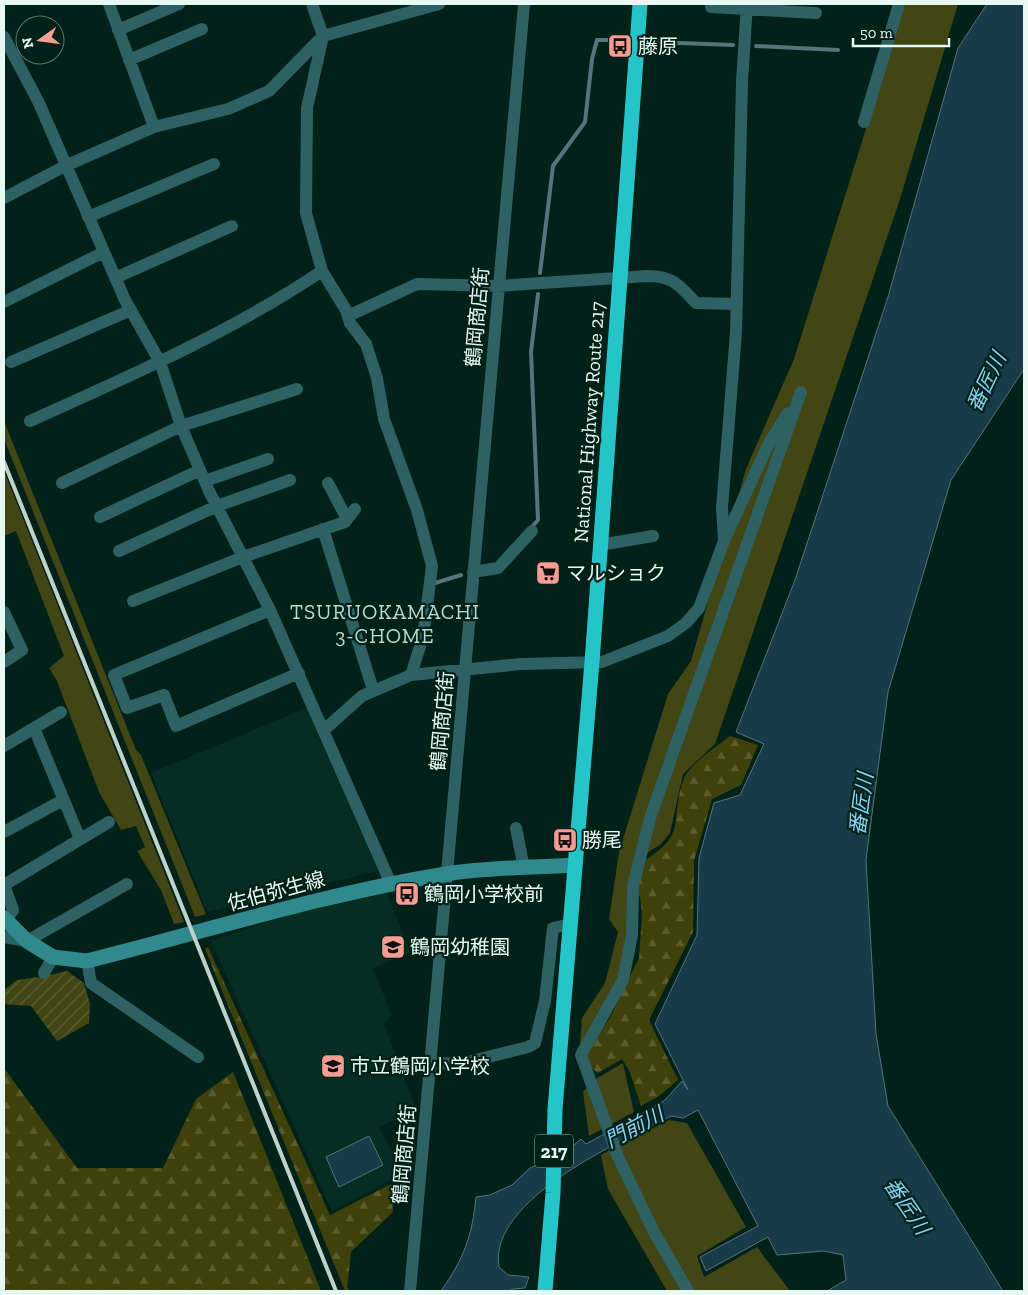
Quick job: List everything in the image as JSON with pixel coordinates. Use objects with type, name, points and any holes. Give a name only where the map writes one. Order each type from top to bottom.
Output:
[{"type":"highway","name":"National Highway Route 217","points":[[545,1291],[553,1193],[555,1109],[592,662],[640,4]]},
{"type":"main road","name":"佐伯弥生線","points":[[5,920],[27,941],[53,957],[87,961],[297,904],[391,884],[448,873],[575,865]]},
{"type":"street","points":[[109,4],[154,127]]},
{"type":"street","points":[[118,30],[179,4]]},
{"type":"street","points":[[312,4],[323,36],[307,108],[306,212],[322,271],[348,316],[350,324],[366,344],[377,378],[384,419],[417,510],[432,566],[424,637],[412,675]]},
{"type":"street","points":[[4,198],[66,166],[154,127],[228,109],[269,91],[323,36],[439,4]]},
{"type":"street","name":"鶴岡商店街","points":[[410,1291],[432,1062],[473,572],[524,4]]},
{"type":"street","points":[[864,122],[899,4]]},
{"type":"street","points":[[710,7],[747,7],[816,13]]},
{"type":"street","points":[[724,541],[722,508],[737,304],[742,82],[747,7]]},
{"type":"street","points":[[129,60],[202,29]]},
{"type":"street","points":[[4,37],[38,101],[130,310],[160,362],[180,426],[202,476],[270,610],[391,884]]},
{"type":"street","points":[[88,217],[214,164]]},
{"type":"street","points":[[115,278],[232,226]]},
{"type":"street","points":[[4,302],[104,252]]},
{"type":"street","points":[[30,421],[160,362],[276,302],[322,271]]},
{"type":"street","points":[[348,316],[417,284],[498,286],[660,276],[674,280],[696,303],[737,304]]},
{"type":"street","points":[[11,362],[130,310]]},
{"type":"street","points":[[62,483],[180,426],[297,389]]},
{"type":"street","points":[[324,730],[362,696],[412,675],[521,664],[602,662],[668,636],[686,623],[699,608],[724,541],[768,445],[801,392],[651,815],[633,886],[632,935],[622,980],[580,1056],[618,1157],[654,1232],[686,1286],[688,1282],[694,1291]]},
{"type":"street","points":[[100,517],[202,476],[268,458]]},
{"type":"street","points":[[120,552],[216,506],[290,480]]},
{"type":"street","points":[[328,483],[347,519]]},
{"type":"street","points":[[133,601],[243,557],[323,529],[347,519],[356,509]]},
{"type":"street","points":[[323,529],[373,690]]},
{"type":"street","points":[[473,572],[498,568],[532,531]]},
{"type":"street","points":[[600,545],[653,536]]},
{"type":"street","points":[[270,610],[114,675],[127,708],[164,695],[176,726],[299,674]]},
{"type":"street","points":[[4,612],[22,650],[4,662]]},
{"type":"street","points":[[4,746],[62,712]]},
{"type":"street","points":[[34,728],[80,839]]},
{"type":"street","points":[[4,832],[63,800]]},
{"type":"street","points":[[5,920],[13,910],[4,885],[108,822]]},
{"type":"street","points":[[516,828],[524,868]]},
{"type":"street","points":[[4,937],[27,941],[127,884]]},
{"type":"street","points":[[432,1062],[460,1064],[528,1047],[534,1042],[545,1000],[553,928],[571,924]]},
{"type":"street","points":[[44,973],[53,957]]},
{"type":"street","points":[[87,961],[91,983],[198,1057]]},
{"type":"shaded area","points":[[306,708],[378,871],[207,912],[151,773]]},
{"type":"shaded area","name":"市立鶴岡小学校","points":[[387,893],[410,952],[373,968],[392,1015],[384,1024],[416,1108],[379,1128],[391,1150],[396,1178],[332,1211],[211,941],[296,913]]},
{"type":"green space","points":[[905,4],[958,4],[900,199],[715,744],[683,774],[670,833],[660,845],[645,854],[633,921],[615,986],[580,1045],[582,1018],[605,983],[618,932],[609,919],[619,852],[668,694],[691,661],[746,469],[794,359]]},
{"type":"green space","points":[[4,421],[136,750],[141,755],[206,914],[195,917],[4,439]]},
{"type":"green space","points":[[4,471],[184,922],[174,924],[161,890],[137,851],[145,847],[136,826],[121,830],[99,792],[57,681],[49,668],[64,656],[16,531],[4,536]]},
{"type":"green space","points":[[730,736],[758,745],[741,785],[712,799],[694,861],[693,932],[649,1020],[678,1080],[659,1096],[641,1106],[629,1070],[622,1059],[598,1073],[590,1067],[587,1054],[612,1014],[639,958],[642,914],[640,897],[636,890],[642,862],[657,852],[672,835],[675,827],[679,795],[683,781],[690,769]]},
{"type":"green space","points":[[208,947],[330,1215],[391,1184],[393,1212],[351,1252],[347,1288],[351,1291],[345,1291],[205,949]]},
{"type":"green space","points":[[67,971],[84,983],[90,1004],[89,1023],[57,1041],[31,1006],[4,1004],[4,990],[17,980]]},
{"type":"green space","points":[[623,1063],[634,1112],[589,1136],[583,1092],[594,1080]]},
{"type":"green space","points":[[4,1068],[77,1168],[163,1168],[196,1099],[233,1072],[321,1291],[4,1291]]},
{"type":"green space","points":[[669,1120],[687,1123],[746,1227],[697,1256],[704,1277],[757,1247],[790,1291],[667,1291],[608,1189],[601,1155]]},
{"type":"water","points":[[987,4],[1024,4],[1024,369],[951,480],[888,692],[866,860],[876,1034],[888,1106],[1003,1291],[827,1291],[846,1280],[843,1255],[824,1251],[777,1255],[768,1237],[706,1271],[700,1257],[758,1226],[698,1110],[683,1118],[671,1116],[592,1157],[562,1175],[536,1196],[514,1218],[501,1242],[499,1267],[508,1275],[529,1277],[525,1288],[509,1291],[441,1291],[456,1268],[466,1247],[476,1197],[490,1195],[512,1185],[530,1168],[567,1151],[581,1139],[586,1144],[652,1108],[665,1100],[682,1081],[688,1090],[655,1024],[697,935],[699,858],[714,803],[740,795],[764,744],[736,732],[795,580],[888,297],[958,48]]},
{"type":"water","points":[[369,1136],[383,1165],[339,1187],[326,1157]]},
{"type":"waterway","points":[[540,273],[553,166],[585,122],[592,59],[597,40],[618,40]]},
{"type":"waterway","points":[[653,42],[733,45]]},
{"type":"waterway","points":[[756,46],[838,50]]},
{"type":"waterway","points":[[531,528],[538,520],[531,352],[538,294]]},
{"type":"waterway","points":[[435,583],[461,575]]},
{"type":"railway","points":[[4,462],[336,1291]]},
{"type":"place","name":"藤原","points":[[620,46]]},
{"type":"place","name":"マルショク","points":[[548,573]]},
{"type":"place","name":"勝尾","points":[[565,840]]},
{"type":"place","name":"鶴岡小学校前","points":[[407,894]]},
{"type":"place","name":"鶴岡幼稚園","points":[[393,947]]},
{"type":"place","name":"市立鶴岡小学校","points":[[333,1066]]},
{"type":"district","name":"TSURUOKAMACHI 3-CHOME","points":[[385,623]]},
{"type":"water label","name":"番匠川","points":[[986,382]]},
{"type":"water label","name":"番匠川","points":[[861,804]]},
{"type":"water label","name":"門前川","points":[[634,1127]]},
{"type":"water label","name":"番匠川","points":[[907,1206]]}]
